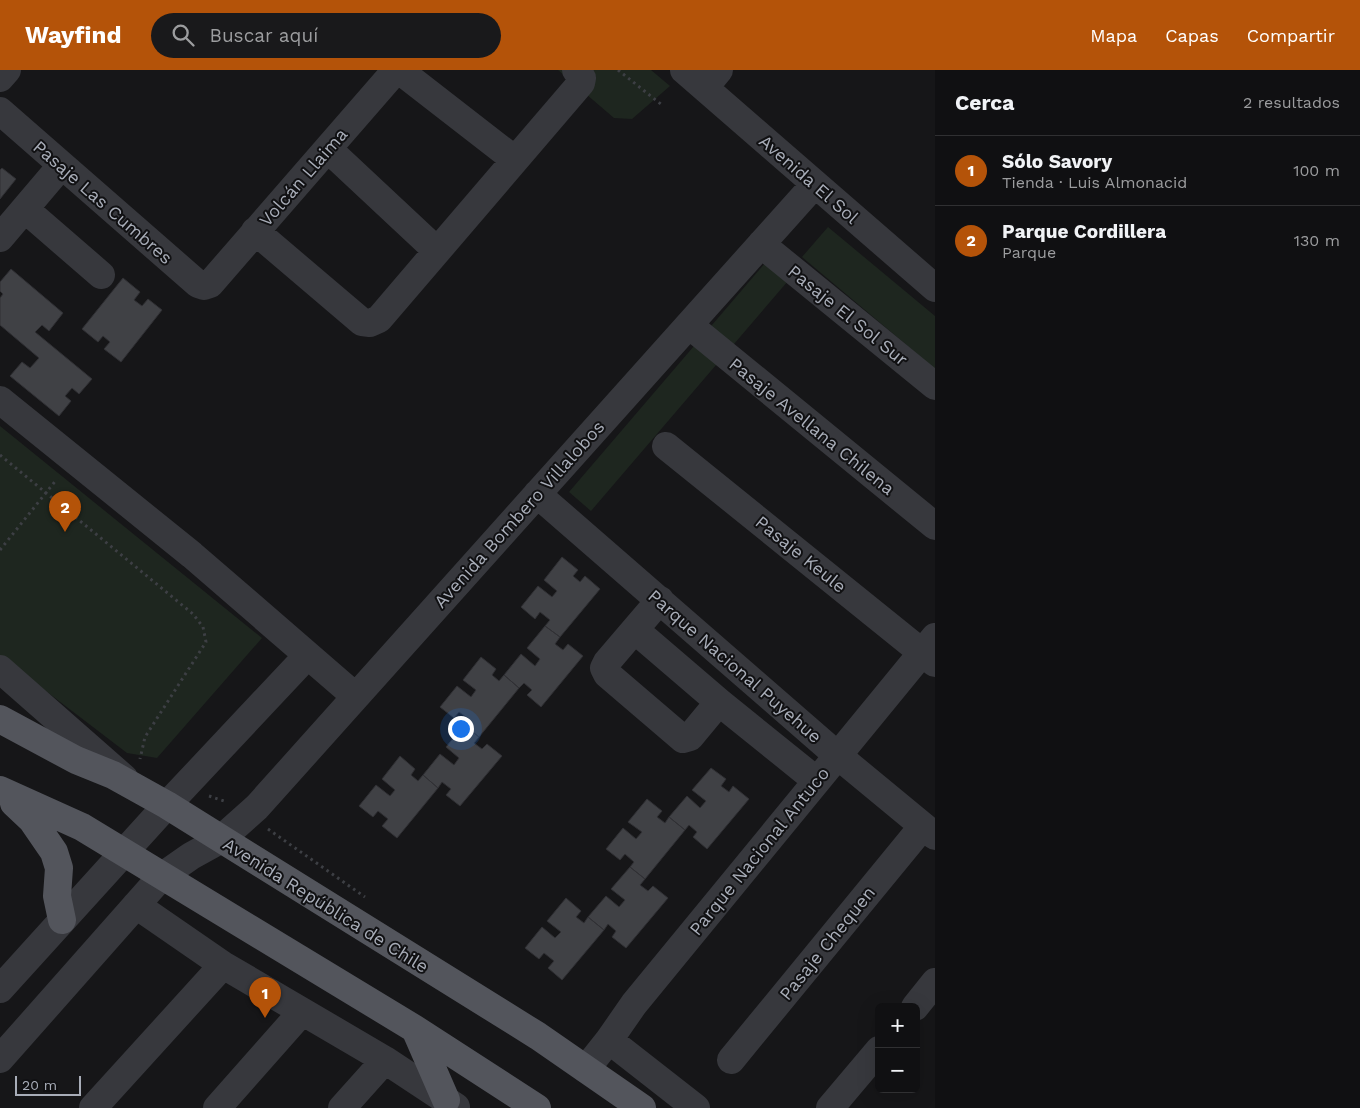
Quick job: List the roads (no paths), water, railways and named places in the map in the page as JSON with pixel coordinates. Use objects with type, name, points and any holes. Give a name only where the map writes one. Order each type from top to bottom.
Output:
[{"type":"main road","name":"Avenida República de Chile","points":[[0,720],[68,756],[132,785],[167,805],[220,840],[538,1036],[642,1108]]},
{"type":"main road","points":[[0,790],[82,827],[161,877],[415,1029],[537,1108]]},
{"type":"main road","points":[[0,790],[32,820],[54,852],[59,868],[58,896],[62,920]]},
{"type":"main road","points":[[415,1029],[452,1104]]},
{"type":"street","points":[[0,78],[7,70]]},
{"type":"street","points":[[398,70],[515,160]]},
{"type":"street","name":"Volcán Llaima","points":[[210,284],[398,70]]},
{"type":"street","name":"Avenida El Sol","points":[[684,70],[712,79],[815,184],[935,288]]},
{"type":"street","points":[[255,231],[362,322],[370,324],[379,319],[436,250],[515,160],[579,77]]},
{"type":"street","name":"Pasaje Las Cumbres","points":[[0,111],[198,284],[204,286],[210,284]]},
{"type":"street","points":[[328,148],[436,250]]},
{"type":"street","points":[[0,238],[26,210],[61,166]]},
{"type":"street","name":"Avenida Bombero Villalobos","points":[[0,1059],[161,877],[191,856],[220,840],[257,807],[815,184]]},
{"type":"street","points":[[26,210],[102,275]]},
{"type":"street","name":"Pasaje El Sol Sur","points":[[761,244],[935,386]]},
{"type":"street","name":"Pasaje Avellana Chilena","points":[[690,325],[935,526]]},
{"type":"street","points":[[0,400],[192,555],[355,696]]},
{"type":"street","name":"Pasaje Keule","points":[[666,446],[931,650]]},
{"type":"street","name":"Parque Nacional Puyehue","points":[[537,494],[837,755],[929,831]]},
{"type":"street","points":[[660,600],[607,662],[604,668],[607,674],[683,739],[690,737],[719,702]]},
{"type":"street","points":[[635,630],[719,702],[817,781]]},
{"type":"street","name":"Parque Nacional Antuco","points":[[586,1069],[634,1004],[837,755],[931,650]]},
{"type":"street","points":[[5,974],[62,920],[307,656]]},
{"type":"street","points":[[0,669],[132,785]]},
{"type":"street","name":"Pasaje Chequen","points":[[731,1060],[929,831]]},
{"type":"street","points":[[136,905],[223,965],[301,1013],[386,1060],[452,1104]]},
{"type":"street","points":[[93,1108],[223,965]]},
{"type":"street","points":[[918,1003],[935,982]]},
{"type":"street","points":[[217,1108],[301,1013]]},
{"type":"street","points":[[609,1040],[696,1108]]},
{"type":"street","points":[[830,1108],[875,1055]]},
{"type":"street","points":[[342,1108],[386,1060]]},
{"type":"place","name":"Parque Cordillera","points":[[65,532]]},
{"type":"place","name":"Sólo Savory","points":[[265,1018]]}]
